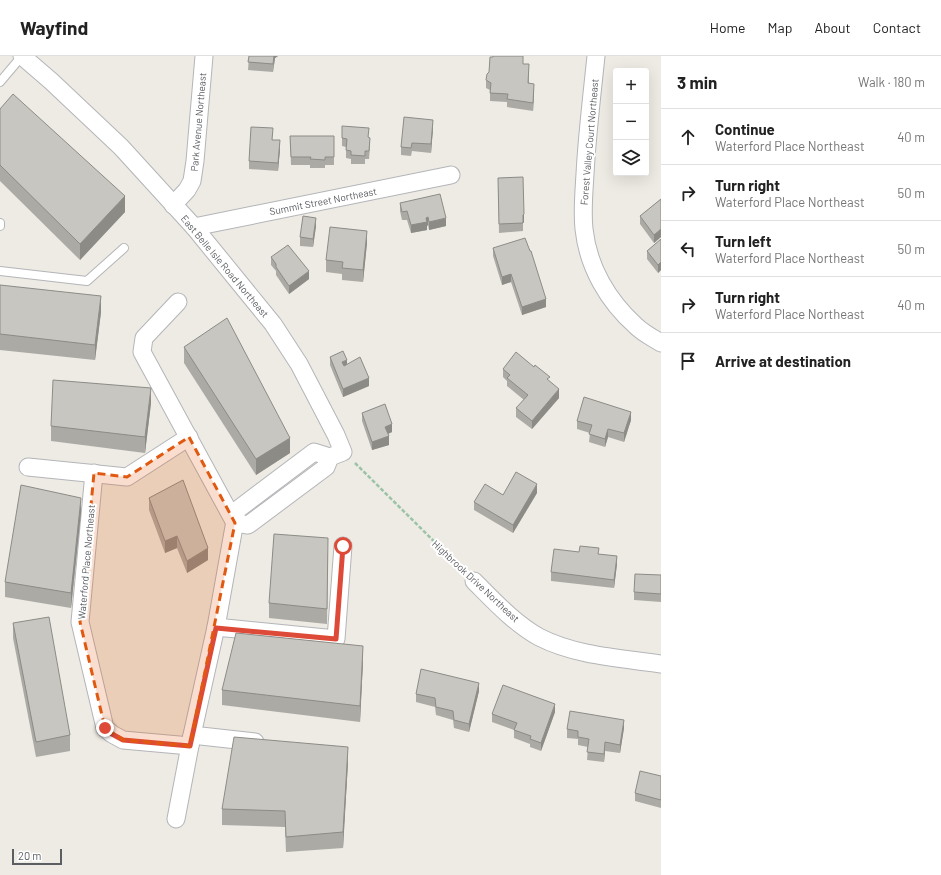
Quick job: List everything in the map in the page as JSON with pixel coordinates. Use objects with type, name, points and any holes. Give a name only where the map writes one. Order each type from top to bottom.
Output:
[{"type":"street","name":"Park Avenue Northeast","points":[[173,205],[187,190],[192,181],[204,56]]},
{"type":"street","name":"Forest Valley Court Northeast","points":[[596,56],[586,153],[583,210],[584,230],[589,257],[599,280],[615,306],[636,327],[661,343]]},
{"type":"street","name":"East Belle Isle Road Northeast","points":[[25,57],[33,67],[52,81],[121,148],[194,227],[273,324],[299,364],[336,435],[336,455]]},
{"type":"street","name":"Summit Street Northeast","points":[[194,227],[451,176]]},
{"type":"street","points":[[176,818],[216,628],[235,523],[142,352],[144,338],[178,302]]},
{"type":"street","points":[[28,467],[127,477],[189,437]]},
{"type":"street","points":[[235,523],[248,525],[326,467],[336,455]]},
{"type":"street","name":"Waterford Place Northeast","points":[[94,473],[80,622],[105,728],[123,740],[271,744]]},
{"type":"street","points":[[216,628],[336,639],[343,546]]},
{"type":"street","name":"Highbrook Drive Northeast","points":[[474,581],[508,614],[538,637],[573,651],[661,664]]},
{"type":"lane","points":[[0,82],[25,57]]},
{"type":"lane","points":[[0,271],[87,281],[124,248]]},
{"type":"path","name":"Highbrook Drive Northeast","points":[[336,455],[474,581]]},
{"type":"highlighted area","points":[[189,437],[235,523],[190,746],[123,740],[105,728],[80,622],[94,473],[127,477]]},
{"type":"building","points":[[249,56],[274,56],[273,64],[248,62]]},
{"type":"building","points":[[523,56],[523,64],[529,64],[528,83],[534,84],[533,103],[507,99],[508,94],[490,93],[491,83],[486,80],[489,72],[490,57]]},
{"type":"building","points":[[13,94],[125,196],[80,244],[0,165],[0,109]]},
{"type":"building","points":[[404,117],[433,120],[431,144],[412,143],[411,148],[401,147]]},
{"type":"building","points":[[342,126],[369,128],[369,151],[365,151],[365,156],[351,155],[351,151],[346,150],[347,139],[342,138]]},
{"type":"building","points":[[251,127],[273,128],[272,140],[280,140],[278,163],[249,161]]},
{"type":"building","points":[[290,136],[334,136],[334,157],[325,157],[325,160],[310,159],[311,157],[291,157]]},
{"type":"building","points":[[523,177],[523,223],[499,224],[498,178]]},
{"type":"building","points":[[440,194],[446,218],[429,222],[428,217],[426,218],[427,222],[411,225],[407,211],[402,212],[400,203]]},
{"type":"building","points":[[661,199],[661,229],[654,235],[640,216]]},
{"type":"building","points":[[303,216],[316,218],[313,239],[300,237]]},
{"type":"building","points":[[330,227],[367,231],[363,270],[342,268],[343,262],[326,260]]},
{"type":"building","points":[[525,238],[531,251],[546,299],[522,307],[511,274],[502,277],[493,248]]},
{"type":"building","points":[[661,239],[661,262],[658,265],[647,251]]},
{"type":"building","points":[[288,245],[309,271],[289,286],[271,257]]},
{"type":"building","points":[[0,285],[101,296],[95,345],[0,334]]},
{"type":"building","points":[[227,318],[290,438],[256,459],[184,347]]},
{"type":"building","points":[[343,351],[347,360],[342,362],[344,366],[360,357],[369,378],[343,389],[330,357]]},
{"type":"building","points":[[516,352],[534,367],[535,365],[550,377],[547,379],[559,389],[532,421],[516,408],[528,395],[507,378],[510,375],[503,369]]},
{"type":"building","points":[[53,380],[151,388],[145,437],[51,426]]},
{"type":"building","points":[[584,397],[631,412],[624,433],[608,429],[605,439],[589,434],[592,425],[577,421]]},
{"type":"building","points":[[385,404],[392,424],[385,427],[389,436],[372,442],[362,413]]},
{"type":"building","points":[[516,472],[537,484],[513,525],[474,502],[485,484],[503,495]]},
{"type":"building","points":[[183,480],[208,548],[187,561],[177,536],[165,541],[149,498]]},
{"type":"building","points":[[21,485],[81,498],[71,593],[5,582]]},
{"type":"building","points":[[274,534],[328,538],[327,609],[269,603]]},
{"type":"building","points":[[580,546],[599,548],[598,554],[617,556],[614,580],[551,572],[554,549],[579,552]]},
{"type":"building","points":[[635,574],[661,575],[661,594],[634,592]]},
{"type":"building","points":[[49,617],[70,735],[36,742],[13,623]]},
{"type":"building","points":[[236,633],[363,646],[360,706],[222,690]]},
{"type":"building","points":[[421,669],[479,683],[469,724],[454,720],[453,711],[436,707],[435,698],[416,694]]},
{"type":"building","points":[[503,685],[555,704],[541,743],[530,739],[531,736],[514,730],[517,723],[492,714]]},
{"type":"building","points":[[570,711],[624,720],[620,745],[605,742],[604,754],[587,752],[589,739],[578,737],[578,731],[567,729]]},
{"type":"building","points":[[234,737],[348,747],[343,832],[286,837],[285,811],[222,809]]},
{"type":"building","points":[[640,771],[661,776],[661,800],[635,793]]},
{"type":"route","points":[[105,728],[123,740],[190,746],[216,628],[336,639],[343,546]]}]
